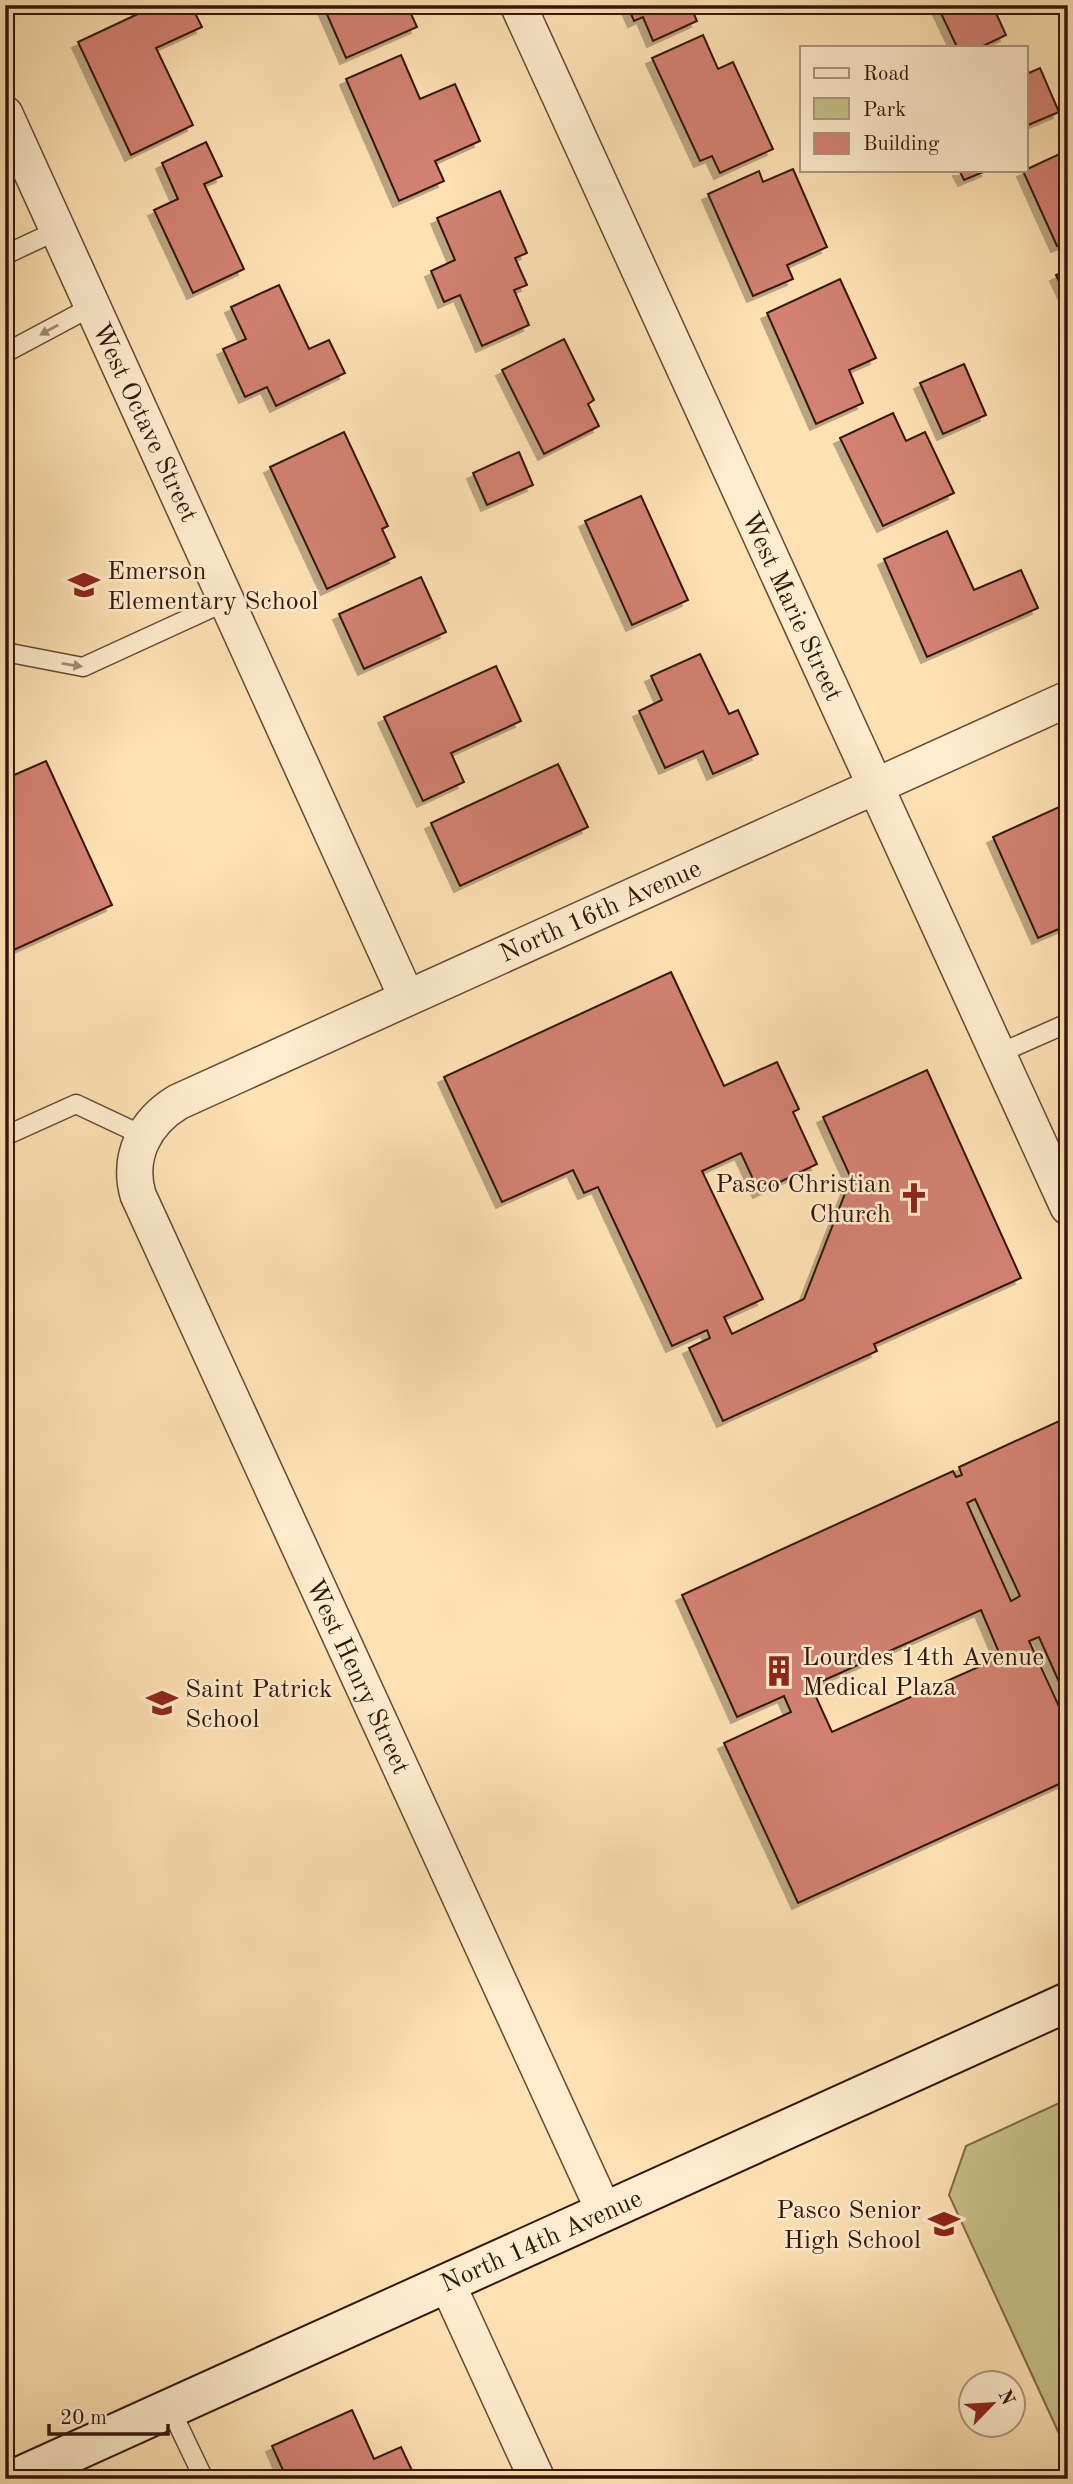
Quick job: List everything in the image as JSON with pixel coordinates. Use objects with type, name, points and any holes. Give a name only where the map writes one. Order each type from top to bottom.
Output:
[{"type":"street","name":"West Marie Street","points":[[518,5],[1068,1207]]},
{"type":"street","name":"West Octave Street","points":[[5,114],[407,998]]},
{"type":"street","name":"North 16th Avenue","points":[[144,1136],[152,1122],[178,1102],[1068,699]]},
{"type":"street","name":"West Henry Street","points":[[144,1136],[134,1171],[138,1195],[604,2211]]},
{"type":"street","name":"North 14th Avenue","points":[[14,2479],[1068,2002]]},
{"type":"street","points":[[447,2283],[537,2479]]},
{"type":"lane","points":[[5,255],[58,230]]},
{"type":"lane","points":[[5,354],[93,306]]},
{"type":"lane","points":[[5,652],[83,667],[227,601]]},
{"type":"lane","points":[[998,1054],[1068,1023]]},
{"type":"lane","points":[[5,1136],[76,1104],[144,1136]]},
{"type":"lane","points":[[170,2408],[204,2479]]},
{"type":"green space","points":[[1068,2099],[1068,2453],[949,2195],[966,2146]]},
{"type":"building","points":[[136,5],[191,5],[202,27],[156,48],[193,125],[131,155],[78,42],[140,13]]},
{"type":"building","points":[[323,5],[407,5],[417,27],[346,58]]},
{"type":"building","points":[[627,5],[690,5],[697,21],[653,41],[643,17],[634,21]]},
{"type":"building","points":[[937,5],[1006,5],[995,11],[1006,35],[983,46],[957,46]]},
{"type":"building","points":[[703,35],[718,69],[733,62],[773,149],[720,173],[712,156],[700,161],[652,58]]},
{"type":"building","points":[[401,55],[420,99],[455,84],[480,141],[435,161],[444,181],[399,201],[346,79]]},
{"type":"building","points":[[1040,68],[1059,112],[1028,125],[1028,71],[1029,73]]},
{"type":"building","points":[[206,142],[222,176],[204,184],[244,269],[193,293],[154,210],[178,199],[162,163]]},
{"type":"building","points":[[1068,150],[1068,242],[1057,246],[1023,172],[1028,172],[1028,169]]},
{"type":"building","points":[[793,169],[827,247],[787,265],[793,279],[753,296],[708,194],[759,171],[763,182]]},
{"type":"building","points":[[960,172],[983,172],[964,180]]},
{"type":"building","points":[[500,191],[527,253],[515,258],[527,285],[514,290],[529,325],[482,346],[460,295],[444,302],[431,271],[455,260],[437,218]]},
{"type":"building","points":[[1068,270],[1068,301],[1056,275]]},
{"type":"building","points":[[840,279],[876,358],[849,370],[863,403],[816,424],[767,313]]},
{"type":"building","points":[[279,285],[309,349],[329,340],[345,373],[276,406],[267,387],[245,397],[223,349],[246,339],[231,307]]},
{"type":"building","points":[[564,339],[594,400],[588,404],[599,426],[544,454],[502,370]]},
{"type":"building","points":[[964,364],[986,415],[943,434],[920,383]]},
{"type":"building","points":[[893,413],[906,441],[925,432],[954,493],[883,526],[840,438]]},
{"type":"building","points":[[344,432],[388,526],[382,529],[395,557],[327,589],[270,467]]},
{"type":"building","points":[[519,452],[533,485],[487,505],[473,473]]},
{"type":"building","points":[[641,496],[688,600],[632,625],[585,521]]},
{"type":"building","points":[[947,531],[974,590],[1021,570],[1038,608],[927,657],[884,559]]},
{"type":"building","points":[[421,577],[446,632],[364,669],[339,614]]},
{"type":"building","points":[[700,654],[729,714],[738,710],[758,754],[713,774],[703,751],[665,768],[639,711],[662,700],[651,676]]},
{"type":"building","points":[[496,666],[521,721],[451,753],[464,782],[423,801],[384,717]]},
{"type":"building","points":[[46,761],[112,905],[5,954],[5,779]]},
{"type":"building","points":[[558,764],[588,827],[460,886],[431,823]]},
{"type":"building","points":[[1068,803],[1068,925],[1038,938],[993,837]]},
{"type":"building","name":"Pasco Christian Church","points":[[671,972],[724,1086],[777,1062],[799,1109],[793,1112],[817,1164],[759,1192],[741,1153],[702,1171],[763,1299],[724,1317],[732,1334],[804,1299],[851,1178],[823,1117],[927,1070],[1021,1278],[874,1344],[877,1351],[723,1421],[689,1348],[710,1338],[707,1330],[672,1346],[598,1187],[584,1193],[573,1170],[502,1202],[444,1077]]},
{"type":"building","name":"Lourdes 14th Avenue Medical Plaza","points":[[1068,1417],[1068,1702],[1039,1637],[1029,1641],[1068,1726],[1068,1780],[798,1903],[724,1743],[791,1712],[784,1696],[737,1717],[682,1595],[953,1471],[956,1477],[962,1475],[959,1467]],"holes":[[[975,1499],[1020,1596],[1011,1601],[967,1503]],[[981,1610],[1001,1657],[832,1732],[811,1686]]]},
{"type":"building","points":[[352,2410],[374,2459],[401,2447],[416,2479],[287,2479],[272,2446]]},
{"type":"place","name":"Emerson Elementary School","points":[[84,585]]},
{"type":"place","name":"Pasco Christian Church","points":[[914,1198]]},
{"type":"place","name":"Lourdes 14th Avenue Medical Plaza","points":[[779,1671]]},
{"type":"place","name":"Saint Patrick School","points":[[162,1703]]},
{"type":"place","name":"Pasco Senior High School","points":[[944,2224]]}]
